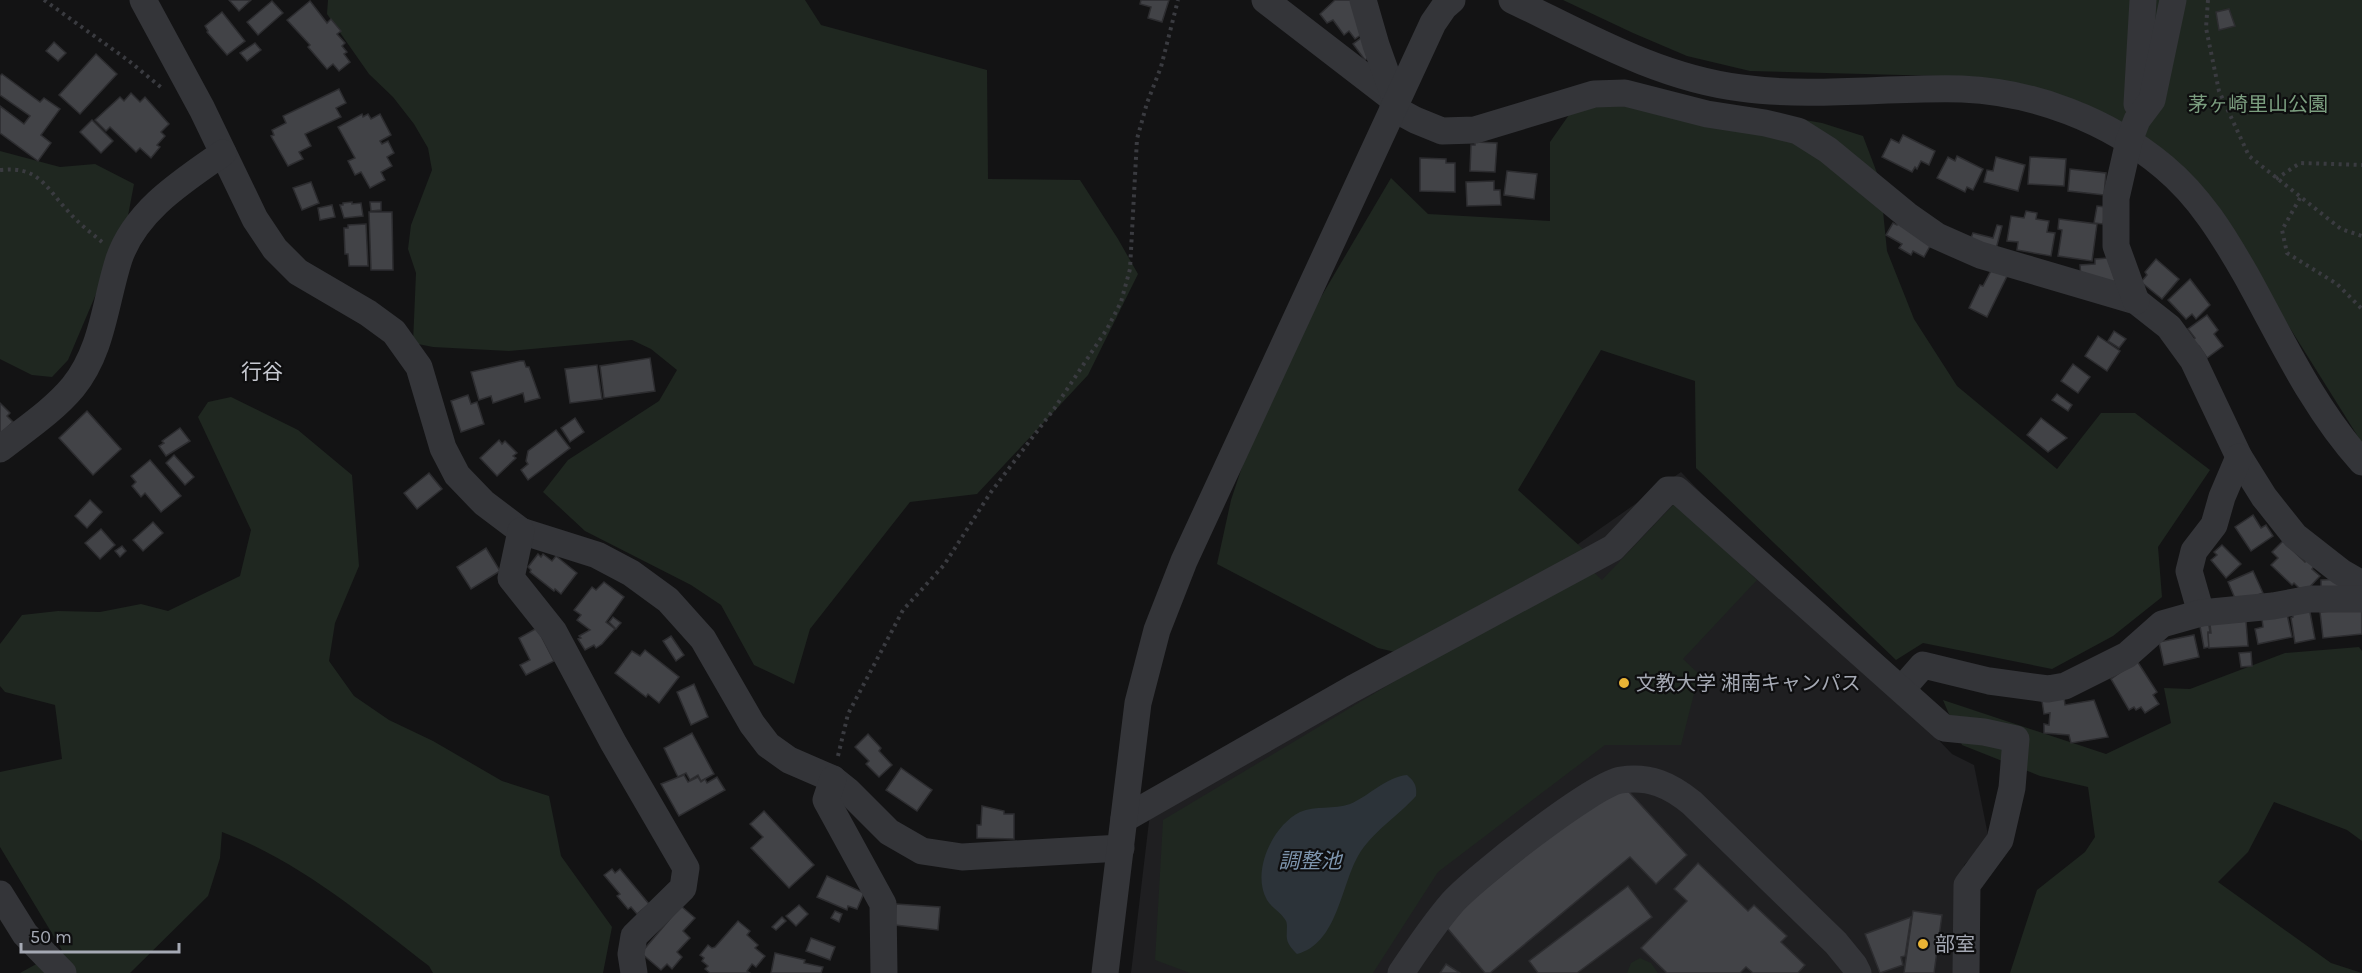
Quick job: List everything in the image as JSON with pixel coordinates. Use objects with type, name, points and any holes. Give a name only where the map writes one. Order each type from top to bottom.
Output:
[{"type":"street","points":[[143,0],[202,109],[255,219],[275,249],[297,272],[368,312],[394,332],[419,367],[443,448],[457,476],[484,503],[521,531],[597,555],[631,573],[668,600],[703,639],[752,724],[768,745],[789,760],[833,779],[848,790],[889,832],[922,851],[962,857],[1121,848]]},
{"type":"street","points":[[1265,0],[1415,120],[1442,131],[1474,130],[1594,94],[1625,93],[1707,114],[1765,123],[1798,131],[1828,150],[1907,215],[1937,236],[1980,255],[2136,301],[2169,327],[2193,360],[2239,457],[2264,497],[2295,536],[2341,572],[2362,584]]},
{"type":"street","points":[[1363,0],[1395,104]]},
{"type":"street","points":[[1105,973],[1138,703],[1157,630],[1184,561],[1395,104],[1433,23],[1452,0]]},
{"type":"street","points":[[1512,0],[1628,56],[1701,80],[1740,88],[1784,91],[1963,89],[2009,94],[2055,106],[2094,122],[2133,130],[2219,227],[2320,407],[2362,462]]},
{"type":"street","points":[[2136,301],[2116,246],[2116,198],[2133,130],[2143,0]]},
{"type":"street","points":[[2133,130],[2152,100],[2173,0]]},
{"type":"street","points":[[0,449],[37,420],[73,387],[95,350],[120,258],[134,231],[154,206],[177,185],[223,153]]},
{"type":"street","points":[[2201,613],[2189,571],[2194,551],[2214,525],[2222,497],[2239,457]]},
{"type":"street","points":[[1124,819],[1352,689],[1613,548],[1668,490],[1677,490],[1944,728],[1984,732],[2016,739],[2012,788],[2000,840],[1967,885],[1966,973]]},
{"type":"street","points":[[521,531],[511,578],[554,632],[614,744],[686,868],[684,888],[634,936],[631,954],[633,973]]},
{"type":"street","points":[[1902,689],[1923,665],[1989,681],[2048,689],[2065,686],[2127,655],[2162,624],[2201,613],[2273,606],[2310,599],[2362,599]]},
{"type":"street","points":[[833,779],[826,800],[883,904],[884,973]]},
{"type":"street","points":[[1401,973],[1453,902],[1472,884],[1588,796],[1610,784],[1628,780],[1651,780],[1674,789],[1692,803],[1836,943],[1858,973]]},
{"type":"street","points":[[0,894],[25,933],[63,973]]},
{"type":"path","points":[[44,0],[129,61],[169,94]]},
{"type":"path","points":[[833,779],[848,714],[903,610],[944,565],[991,492],[1054,409],[1107,328],[1121,302],[1130,268],[1137,139],[1147,103],[1161,67],[1178,0]]},
{"type":"path","points":[[2208,0],[2206,28],[2219,91],[2248,156],[2341,229],[2362,236]]},
{"type":"path","points":[[2276,179],[2300,163],[2362,165]]},
{"type":"path","points":[[0,170],[16,168],[38,176],[68,212],[120,258]]},
{"type":"path","points":[[2300,198],[2282,230],[2287,253],[2337,284],[2362,309]]},
{"type":"shaded area","name":"文教大学 湘南キャンパス","points":[[1681,472],[1952,754],[1974,765],[1989,840],[1964,865],[1960,903],[1962,973],[1131,973],[1150,813],[1481,612]]},
{"type":"green space","points":[[328,0],[805,0],[821,25],[987,70],[988,179],[1080,180],[1138,274],[1088,375],[977,494],[910,502],[810,629],[794,684],[754,665],[721,605],[691,585],[585,531],[543,492],[568,460],[659,401],[677,370],[651,349],[632,340],[509,351],[433,347],[413,343],[416,273],[408,249],[411,225],[432,170],[428,148],[414,124],[393,97],[369,74],[327,14]]},
{"type":"green space","name":"茅ヶ崎里山公園","points":[[1563,0],[2362,0],[2362,443],[2216,210],[2139,137],[2083,103],[2018,83],[1978,77],[1750,71],[1687,56]]},
{"type":"green space","points":[[1592,82],[1822,123],[1863,136],[1880,181],[1887,251],[1914,319],[1957,386],[2057,469],[2101,413],[2135,413],[2210,470],[2158,547],[2162,597],[2113,636],[2052,669],[1923,643],[1896,660],[1696,468],[1695,381],[1601,350],[1518,490],[1583,549],[1395,652],[1378,648],[1217,564],[1231,500],[1249,446],[1301,331],[1391,178],[1428,214],[1550,221],[1550,142]]},
{"type":"green space","points":[[0,151],[60,167],[95,164],[134,184],[127,221],[68,360],[52,377],[32,375],[0,359]]},
{"type":"green space","points":[[231,397],[298,430],[352,475],[359,566],[335,623],[329,661],[354,696],[389,720],[433,741],[502,781],[549,796],[561,856],[612,927],[603,973],[433,973],[429,966],[330,891],[278,858],[222,832],[220,858],[208,896],[130,973],[20,973],[62,950],[0,847],[0,772],[62,759],[55,705],[5,692],[0,686],[0,644],[22,615],[58,611],[100,612],[141,604],[168,611],[240,576],[251,530],[198,417],[208,402]]},
{"type":"green space","points":[[1675,503],[1757,580],[1683,659],[1699,674],[1681,745],[1605,745],[1438,872],[1373,973],[1190,973],[1155,960],[1163,820],[1587,566],[1602,580]]},
{"type":"green space","points":[[2359,647],[2362,651],[2362,841],[2347,830],[2274,802],[2248,852],[2218,882],[2331,963],[2362,973],[2010,973],[2037,890],[2085,852],[2095,837],[2088,787],[2040,776],[1962,745],[1943,700],[2106,754],[2171,723],[2164,688],[2190,689],[2285,653]]},
{"type":"green space","points":[[1640,958],[1651,963],[1658,973],[1627,973],[1631,963]]},
{"type":"water","name":"調整池","points":[[1407,775],[1415,784],[1416,796],[1364,847],[1352,868],[1329,927],[1321,939],[1310,948],[1297,954],[1288,941],[1286,921],[1267,900],[1263,889],[1261,876],[1263,864],[1273,839],[1290,819],[1300,812],[1350,804],[1392,779]]},
{"type":"building","points":[[229,0],[251,0],[239,11]]},
{"type":"building","points":[[1141,0],[1169,0],[1162,22],[1148,18],[1151,7],[1140,4]]},
{"type":"building","points":[[1335,0],[1356,0],[1365,32],[1355,39],[1349,31],[1344,35],[1333,20],[1327,23],[1320,14]]},
{"type":"building","points":[[272,1],[283,13],[258,35],[247,22]]},
{"type":"building","points":[[310,1],[327,23],[331,19],[341,31],[337,34],[345,43],[342,46],[347,52],[344,54],[350,62],[339,71],[333,64],[327,69],[308,47],[310,45],[287,20]]},
{"type":"building","points":[[2229,9],[2235,26],[2219,30],[2216,12]]},
{"type":"building","points":[[222,12],[245,41],[227,55],[207,32],[205,26]]},
{"type":"building","points":[[1365,35],[1375,53],[1365,60],[1353,44]]},
{"type":"building","points":[[54,42],[66,53],[58,61],[46,51]]},
{"type":"building","points":[[255,43],[261,50],[247,61],[240,53]]},
{"type":"building","points":[[96,54],[117,74],[80,114],[59,95]]},
{"type":"building","points":[[2,74],[40,102],[44,98],[60,109],[41,135],[51,143],[38,161],[0,133],[0,106],[24,124],[30,116],[0,95],[0,76]]},
{"type":"building","points":[[339,89],[346,103],[336,108],[341,117],[305,134],[311,146],[299,152],[303,159],[288,166],[271,136],[274,135],[272,130],[286,123],[283,116]]},
{"type":"building","points":[[131,93],[140,102],[145,97],[169,124],[161,132],[165,136],[157,145],[160,147],[151,158],[140,148],[136,152],[110,127],[106,131],[95,120],[120,97],[124,101]]},
{"type":"building","points":[[362,114],[363,117],[368,114],[371,119],[380,114],[391,135],[380,141],[382,144],[388,141],[394,153],[387,157],[392,166],[381,172],[385,180],[370,188],[361,172],[355,175],[348,161],[355,158],[338,127]]},
{"type":"building","points":[[92,120],[113,141],[101,153],[80,132]]},
{"type":"building","points":[[1903,135],[1935,151],[1929,165],[1921,161],[1917,169],[1915,167],[1912,172],[1882,157],[1891,139],[1899,143]]},
{"type":"building","points":[[1475,142],[1497,143],[1495,172],[1470,171],[1471,145],[1475,145]]},
{"type":"building","points":[[1957,156],[1983,169],[1973,190],[1967,187],[1965,192],[1937,178],[1948,157],[1955,161]]},
{"type":"building","points":[[1996,157],[2025,165],[2018,191],[1984,182],[1987,170],[1993,171]]},
{"type":"building","points":[[2030,157],[2066,159],[2064,186],[2028,184]]},
{"type":"building","points":[[1420,158],[1446,159],[1446,163],[1455,163],[1455,192],[1420,191]]},
{"type":"building","points":[[2070,169],[2106,173],[2104,195],[2068,191]]},
{"type":"building","points":[[1507,171],[1537,174],[1534,199],[1504,195]]},
{"type":"building","points":[[1494,181],[1494,190],[1500,190],[1501,205],[1467,206],[1466,182]]},
{"type":"building","points":[[311,182],[319,203],[302,210],[293,188]]},
{"type":"building","points":[[352,202],[352,204],[361,203],[363,216],[344,218],[340,205]]},
{"type":"building","points":[[370,202],[381,202],[381,210],[371,211]]},
{"type":"building","points":[[332,205],[335,217],[320,220],[318,208]]},
{"type":"building","points":[[2097,206],[2106,207],[2103,224],[2094,223]]},
{"type":"building","points":[[2026,211],[2037,213],[2036,219],[2049,221],[2047,232],[2055,233],[2051,256],[2017,250],[2018,242],[2007,241],[2011,216],[2024,218]]},
{"type":"building","points":[[369,212],[392,212],[393,270],[371,270]]},
{"type":"building","points":[[2059,219],[2097,224],[2092,261],[2058,256],[2062,230],[2058,229]]},
{"type":"building","points":[[1899,220],[1930,246],[1924,257],[1913,251],[1911,255],[1899,248],[1902,244],[1886,235],[1893,223],[1897,225]]},
{"type":"building","points":[[366,224],[368,266],[349,266],[348,254],[345,254],[344,228],[348,228],[348,225]]},
{"type":"building","points":[[1997,225],[2002,226],[1995,253],[1969,243],[1973,233],[1993,238]]},
{"type":"building","points":[[2108,258],[2115,280],[2113,285],[2081,278],[2080,265],[2095,264],[2095,259]]},
{"type":"building","points":[[2156,259],[2179,279],[2162,299],[2141,282],[2147,275],[2145,272]]},
{"type":"building","points":[[1994,265],[2009,272],[1987,317],[1969,308],[1980,285],[1983,286]]},
{"type":"building","points":[[2190,279],[2210,305],[2196,319],[2192,314],[2186,319],[2168,300]]},
{"type":"building","points":[[2207,315],[2218,330],[2214,334],[2223,346],[2207,358],[2199,346],[2191,341],[2195,338],[2188,329]]},
{"type":"building","points":[[2114,331],[2126,339],[2119,348],[2108,341]]},
{"type":"building","points":[[2098,336],[2120,351],[2107,371],[2085,356]]},
{"type":"building","points":[[650,358],[655,391],[604,398],[600,366]]},
{"type":"building","points":[[524,361],[526,367],[529,367],[540,398],[525,402],[523,393],[493,403],[491,396],[479,400],[471,372]]},
{"type":"building","points":[[2073,364],[2090,377],[2078,393],[2061,381]]},
{"type":"building","points":[[597,365],[602,399],[570,403],[565,369]]},
{"type":"building","points":[[2057,394],[2072,405],[2068,411],[2052,400]]},
{"type":"building","points":[[468,395],[471,404],[477,402],[484,424],[461,432],[451,401]]},
{"type":"building","points":[[0,403],[10,413],[7,416],[13,422],[0,434]]},
{"type":"building","points":[[87,411],[121,449],[93,475],[59,438]]},
{"type":"building","points":[[575,418],[584,432],[570,442],[561,428]]},
{"type":"building","points":[[2041,418],[2067,438],[2048,452],[2027,435]]},
{"type":"building","points":[[180,428],[190,441],[166,456],[159,446],[164,443],[162,441]]},
{"type":"building","points":[[556,430],[570,448],[528,480],[521,470],[528,464],[526,461],[528,451]]},
{"type":"building","points":[[499,440],[502,444],[505,441],[517,453],[513,456],[516,458],[497,476],[480,458]]},
{"type":"building","points":[[174,455],[194,477],[185,485],[166,463]]},
{"type":"building","points":[[150,460],[181,496],[161,512],[145,493],[141,497],[132,486],[136,482],[131,476]]},
{"type":"building","points":[[429,473],[442,489],[417,509],[404,493]]},
{"type":"building","points":[[90,500],[102,512],[87,528],[75,516]]},
{"type":"building","points":[[2253,515],[2261,528],[2266,525],[2273,536],[2251,551],[2235,527]]},
{"type":"building","points":[[153,522],[163,533],[143,551],[133,540]]},
{"type":"building","points":[[101,529],[115,545],[100,559],[85,543]]},
{"type":"building","points":[[2283,541],[2305,562],[2308,560],[2314,566],[2312,569],[2320,576],[2304,593],[2271,565],[2278,558],[2272,552]]},
{"type":"building","points":[[2222,545],[2241,564],[2226,578],[2211,560],[2217,555],[2214,552]]},
{"type":"building","points":[[122,546],[126,551],[120,557],[115,551]]},
{"type":"building","points":[[486,548],[500,571],[471,589],[457,567]]},
{"type":"building","points":[[538,554],[541,557],[543,554],[552,561],[556,556],[577,573],[561,594],[530,572],[528,567]]},
{"type":"building","points":[[2253,571],[2263,593],[2237,603],[2228,582]]},
{"type":"building","points":[[2343,579],[2343,594],[2321,594],[2321,580]]},
{"type":"building","points":[[604,582],[624,597],[606,622],[615,629],[602,644],[585,650],[578,639],[590,630],[577,620],[581,615],[574,610],[592,587],[596,590]]},
{"type":"building","points":[[2309,607],[2315,639],[2295,643],[2292,610]]},
{"type":"building","points":[[2362,608],[2362,634],[2323,638],[2320,612]]},
{"type":"building","points":[[2287,614],[2292,637],[2258,644],[2255,629],[2263,627],[2262,619]]},
{"type":"building","points":[[613,617],[621,623],[616,629],[609,622]]},
{"type":"building","points":[[2208,620],[2209,647],[2204,648],[2199,621]]},
{"type":"building","points":[[2246,621],[2248,646],[2209,648],[2210,624]]},
{"type":"building","points":[[537,628],[554,661],[526,675],[520,665],[530,660],[519,638]]},
{"type":"building","points":[[2194,635],[2199,657],[2164,665],[2159,642]]},
{"type":"building","points":[[671,636],[684,655],[676,661],[663,641]]},
{"type":"building","points":[[645,650],[679,677],[659,703],[648,694],[646,697],[615,673],[632,651],[640,656]]},
{"type":"building","points":[[2251,652],[2252,666],[2241,667],[2239,653]]},
{"type":"building","points":[[2137,661],[2157,692],[2153,695],[2159,704],[2145,713],[2141,707],[2129,710],[2111,679]]},
{"type":"building","points":[[694,684],[708,717],[691,725],[677,692]]},
{"type":"building","points":[[2064,697],[2065,705],[2094,700],[2108,737],[2071,743],[2069,735],[2044,733],[2044,724],[2049,725],[2050,713],[2044,714],[2042,701]]},
{"type":"building","points":[[692,733],[714,774],[701,781],[698,775],[690,780],[686,773],[678,777],[664,748]]},
{"type":"building","points":[[868,734],[892,765],[879,777],[866,764],[869,761],[855,747]]},
{"type":"building","points":[[901,768],[932,790],[917,811],[886,790]]},
{"type":"building","points":[[684,775],[688,782],[698,777],[701,782],[705,779],[707,783],[717,777],[725,790],[679,816],[661,784]]},
{"type":"building","points":[[1618,780],[1687,855],[1656,884],[1630,857],[1490,973],[1485,973],[1443,923]]},
{"type":"building","points":[[982,806],[1004,811],[1004,814],[1014,814],[1014,839],[977,838],[977,825],[981,825]]},
{"type":"building","points":[[764,811],[814,865],[789,888],[751,848],[763,837],[750,824]]},
{"type":"building","points":[[1698,863],[1748,911],[1754,905],[1787,936],[1781,942],[1805,965],[1798,973],[1753,973],[1746,967],[1740,973],[1667,973],[1641,948],[1687,901],[1674,889]]},
{"type":"building","points":[[612,869],[615,873],[620,869],[649,904],[637,914],[631,907],[628,909],[617,896],[620,894],[604,875]]},
{"type":"building","points":[[827,876],[864,893],[857,909],[848,906],[847,910],[817,897]]},
{"type":"building","points":[[1628,886],[1652,917],[1577,973],[1538,973],[1529,961]]},
{"type":"building","points":[[896,904],[940,907],[938,930],[895,925]]},
{"type":"building","points":[[799,905],[808,914],[796,926],[786,916]]},
{"type":"building","points":[[681,906],[695,918],[683,931],[690,938],[677,952],[682,957],[672,969],[667,964],[661,970],[641,953]]},
{"type":"building","points":[[835,911],[842,914],[839,922],[831,918]]},
{"type":"building","name":"部室","points":[[1913,911],[1942,915],[1934,973],[1904,973]]},
{"type":"building","points":[[782,917],[786,921],[776,930],[772,927]]},
{"type":"building","points":[[1911,917],[1905,956],[1901,957],[1903,965],[1880,973],[1865,934]]},
{"type":"building","points":[[738,921],[750,931],[747,935],[758,945],[755,948],[765,956],[756,967],[752,964],[747,971],[750,973],[710,973],[705,969],[708,966],[702,961],[704,958],[700,955],[708,945],[715,947]]},
{"type":"building","points":[[811,938],[835,947],[830,960],[806,951]]},
{"type":"building","points":[[775,953],[823,967],[821,973],[771,973]]},
{"type":"building","points":[[1446,964],[1460,973],[1440,973]]},
{"type":"place","name":"文教大学 湘南キャンパス","points":[[1624,683]]},
{"type":"place","name":"部室","points":[[1923,944]]},
{"type":"district","name":"行谷","points":[[262,372]]}]
